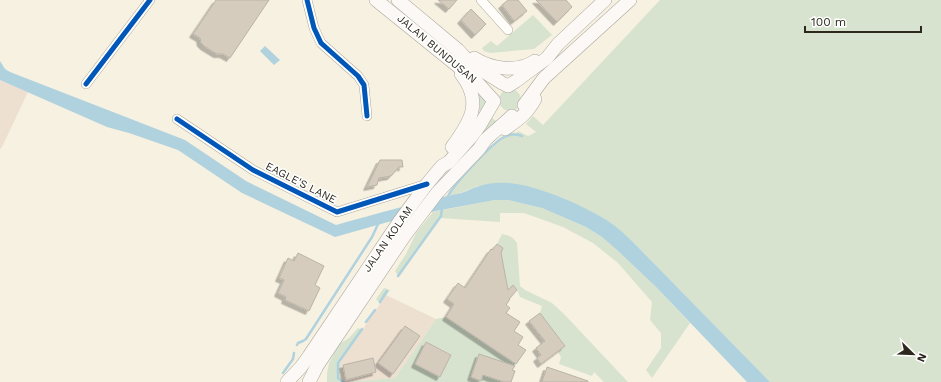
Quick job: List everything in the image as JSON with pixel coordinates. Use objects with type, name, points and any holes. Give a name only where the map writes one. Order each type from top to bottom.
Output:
[{"type":"main road","name":"JALAN BUNDUSAN","points":[[376,0],[453,53],[508,86]]},
{"type":"main road","name":"JALAN BUNDUSAN","points":[[398,0],[453,53],[494,101]]},
{"type":"main road","points":[[442,166],[451,148],[465,130],[472,114],[471,90],[453,53],[465,52],[492,66],[510,68],[534,63],[558,44],[605,0]]},
{"type":"main road","name":"JALAN KOLAM","points":[[524,105],[544,78],[630,0]]},
{"type":"main road","points":[[508,86],[512,85],[520,89],[524,96],[524,105],[520,112],[512,116],[503,114],[497,109],[494,101],[495,96],[500,89],[516,81],[546,58],[558,44]]},
{"type":"main road","name":"JALAN KOLAM","points":[[479,149],[484,147],[498,133],[520,119],[530,108],[537,94],[553,70]]},
{"type":"main road","name":"JALAN KOLAM","points":[[287,382],[309,356],[399,222],[442,166],[449,162],[472,136],[494,101]]},
{"type":"main road","name":"JALAN KOLAM","points":[[309,382],[322,357],[418,218],[437,193],[479,149],[486,139],[512,116]]},
{"type":"main road","points":[[321,382],[319,374],[322,357]]},
{"type":"street","points":[[86,84],[150,0]]},
{"type":"street","points":[[307,0],[314,28],[321,43],[358,76],[364,85],[367,116]]},
{"type":"street","points":[[481,0],[508,30]]},
{"type":"street","name":"EAGLE'S LANE","points":[[177,119],[253,170],[337,212],[427,184]]},
{"type":"shaded area","points":[[0,80],[28,92],[1,149],[0,148]]},
{"type":"shaded area","points":[[386,295],[436,319],[395,378],[346,382],[341,379],[340,363]]},
{"type":"green space","points":[[660,0],[941,0],[941,382],[770,382],[633,242],[597,215],[551,194],[529,187],[477,186],[458,194],[448,196],[449,191],[471,166],[501,138],[517,133],[518,131],[528,136],[536,132],[526,124],[533,116],[543,125]]},
{"type":"green space","points":[[533,15],[552,35],[534,49],[490,53],[484,51],[482,48],[491,41],[497,46]]},
{"type":"green space","points":[[510,89],[518,92],[521,100],[518,108],[510,111],[502,108],[499,100],[502,92]]},
{"type":"green space","points":[[477,90],[488,103],[479,119],[480,104]]},
{"type":"green space","points":[[492,118],[500,124],[427,199],[420,201],[436,180],[482,133]]},
{"type":"green space","points":[[495,200],[508,200],[542,208],[586,227],[602,237],[656,287],[690,323],[652,378],[646,370],[661,348],[661,333],[650,320],[652,302],[618,263],[593,243],[563,227],[524,213],[500,213],[500,222],[440,218],[399,277],[395,271],[406,254],[416,233],[433,212]]},
{"type":"green space","points":[[502,234],[511,237],[517,243],[520,286],[552,303],[628,382],[604,382],[594,372],[592,376],[559,364],[561,357],[557,351],[565,346],[540,313],[542,306],[520,297],[517,290],[513,286],[508,290],[501,256],[499,255],[503,248],[497,244]]},
{"type":"green space","points":[[384,288],[390,290],[380,304],[376,299]]},
{"type":"green space","points":[[446,317],[501,354],[516,357],[514,366],[494,378],[504,382],[346,382],[395,378],[436,319]],"holes":[[[426,342],[451,354],[440,377],[415,364]],[[479,354],[481,381],[471,377]]]},
{"type":"green space","points":[[358,328],[363,330],[340,363],[341,379],[346,382],[327,382],[329,363],[339,344],[349,338]]},
{"type":"water","points":[[265,46],[280,60],[274,65],[260,51]]},
{"type":"water","points":[[0,61],[5,69],[10,72],[185,140],[246,181],[336,225],[411,204],[460,193],[492,183],[505,183],[535,188],[565,199],[593,212],[620,230],[770,382],[747,382],[656,287],[602,237],[586,227],[542,208],[508,200],[495,200],[388,222],[335,237],[242,193],[178,150],[107,127],[0,80]]},
{"type":"building","points":[[216,0],[269,0],[230,58],[223,54],[217,54],[204,46],[201,43],[200,38],[193,34]]},
{"type":"building","points":[[438,0],[457,0],[449,9]]},
{"type":"building","points":[[508,0],[518,0],[527,11],[514,21],[502,5]]},
{"type":"building","points":[[536,0],[566,0],[572,7],[557,22]]},
{"type":"building","points":[[471,9],[486,24],[475,35],[461,20]]},
{"type":"building","points":[[380,160],[402,160],[403,167],[399,167],[391,176],[379,178],[377,185],[367,187]]},
{"type":"building","points":[[497,244],[503,248],[501,253],[508,290],[513,285],[517,290],[506,305],[510,308],[506,313],[520,322],[514,331],[523,337],[518,345],[526,350],[516,364],[446,317],[454,304],[447,299],[458,283],[465,288],[491,249],[492,250]]},
{"type":"building","points":[[298,253],[324,266],[315,285],[320,288],[309,311],[285,300],[286,297],[278,293],[284,280],[279,278],[288,258],[294,261]]},
{"type":"building","points":[[540,313],[565,346],[541,364],[537,358],[541,355],[536,348],[545,341],[529,321]]},
{"type":"building","points":[[405,326],[420,336],[393,374],[378,363]]},
{"type":"building","points":[[426,342],[451,355],[440,377],[415,364]]},
{"type":"building","points":[[479,354],[515,366],[512,370],[515,371],[511,382],[504,382],[483,375],[481,381],[471,377]]},
{"type":"building","points":[[373,358],[376,372],[346,380],[343,365]]},
{"type":"building","points":[[547,367],[588,381],[588,382],[542,382]]},
{"type":"waterway","points":[[447,198],[464,175],[498,141],[508,135],[522,136]]},
{"type":"waterway","points":[[398,276],[441,216],[442,208]]},
{"type":"waterway","points":[[297,345],[306,339],[372,237],[379,222]]},
{"type":"waterway","points":[[380,302],[387,291]]},
{"type":"waterway","points":[[366,322],[375,310]]},
{"type":"waterway","points":[[343,382],[338,378],[338,363],[362,329]]},
{"type":"waterway","points":[[283,373],[293,359],[294,353]]},
{"type":"cycle path","points":[[86,84],[150,0]]},
{"type":"cycle path","points":[[307,0],[314,28],[321,43],[358,76],[364,85],[367,116]]},
{"type":"cycle path","points":[[177,119],[253,170],[337,212],[427,184]]}]
